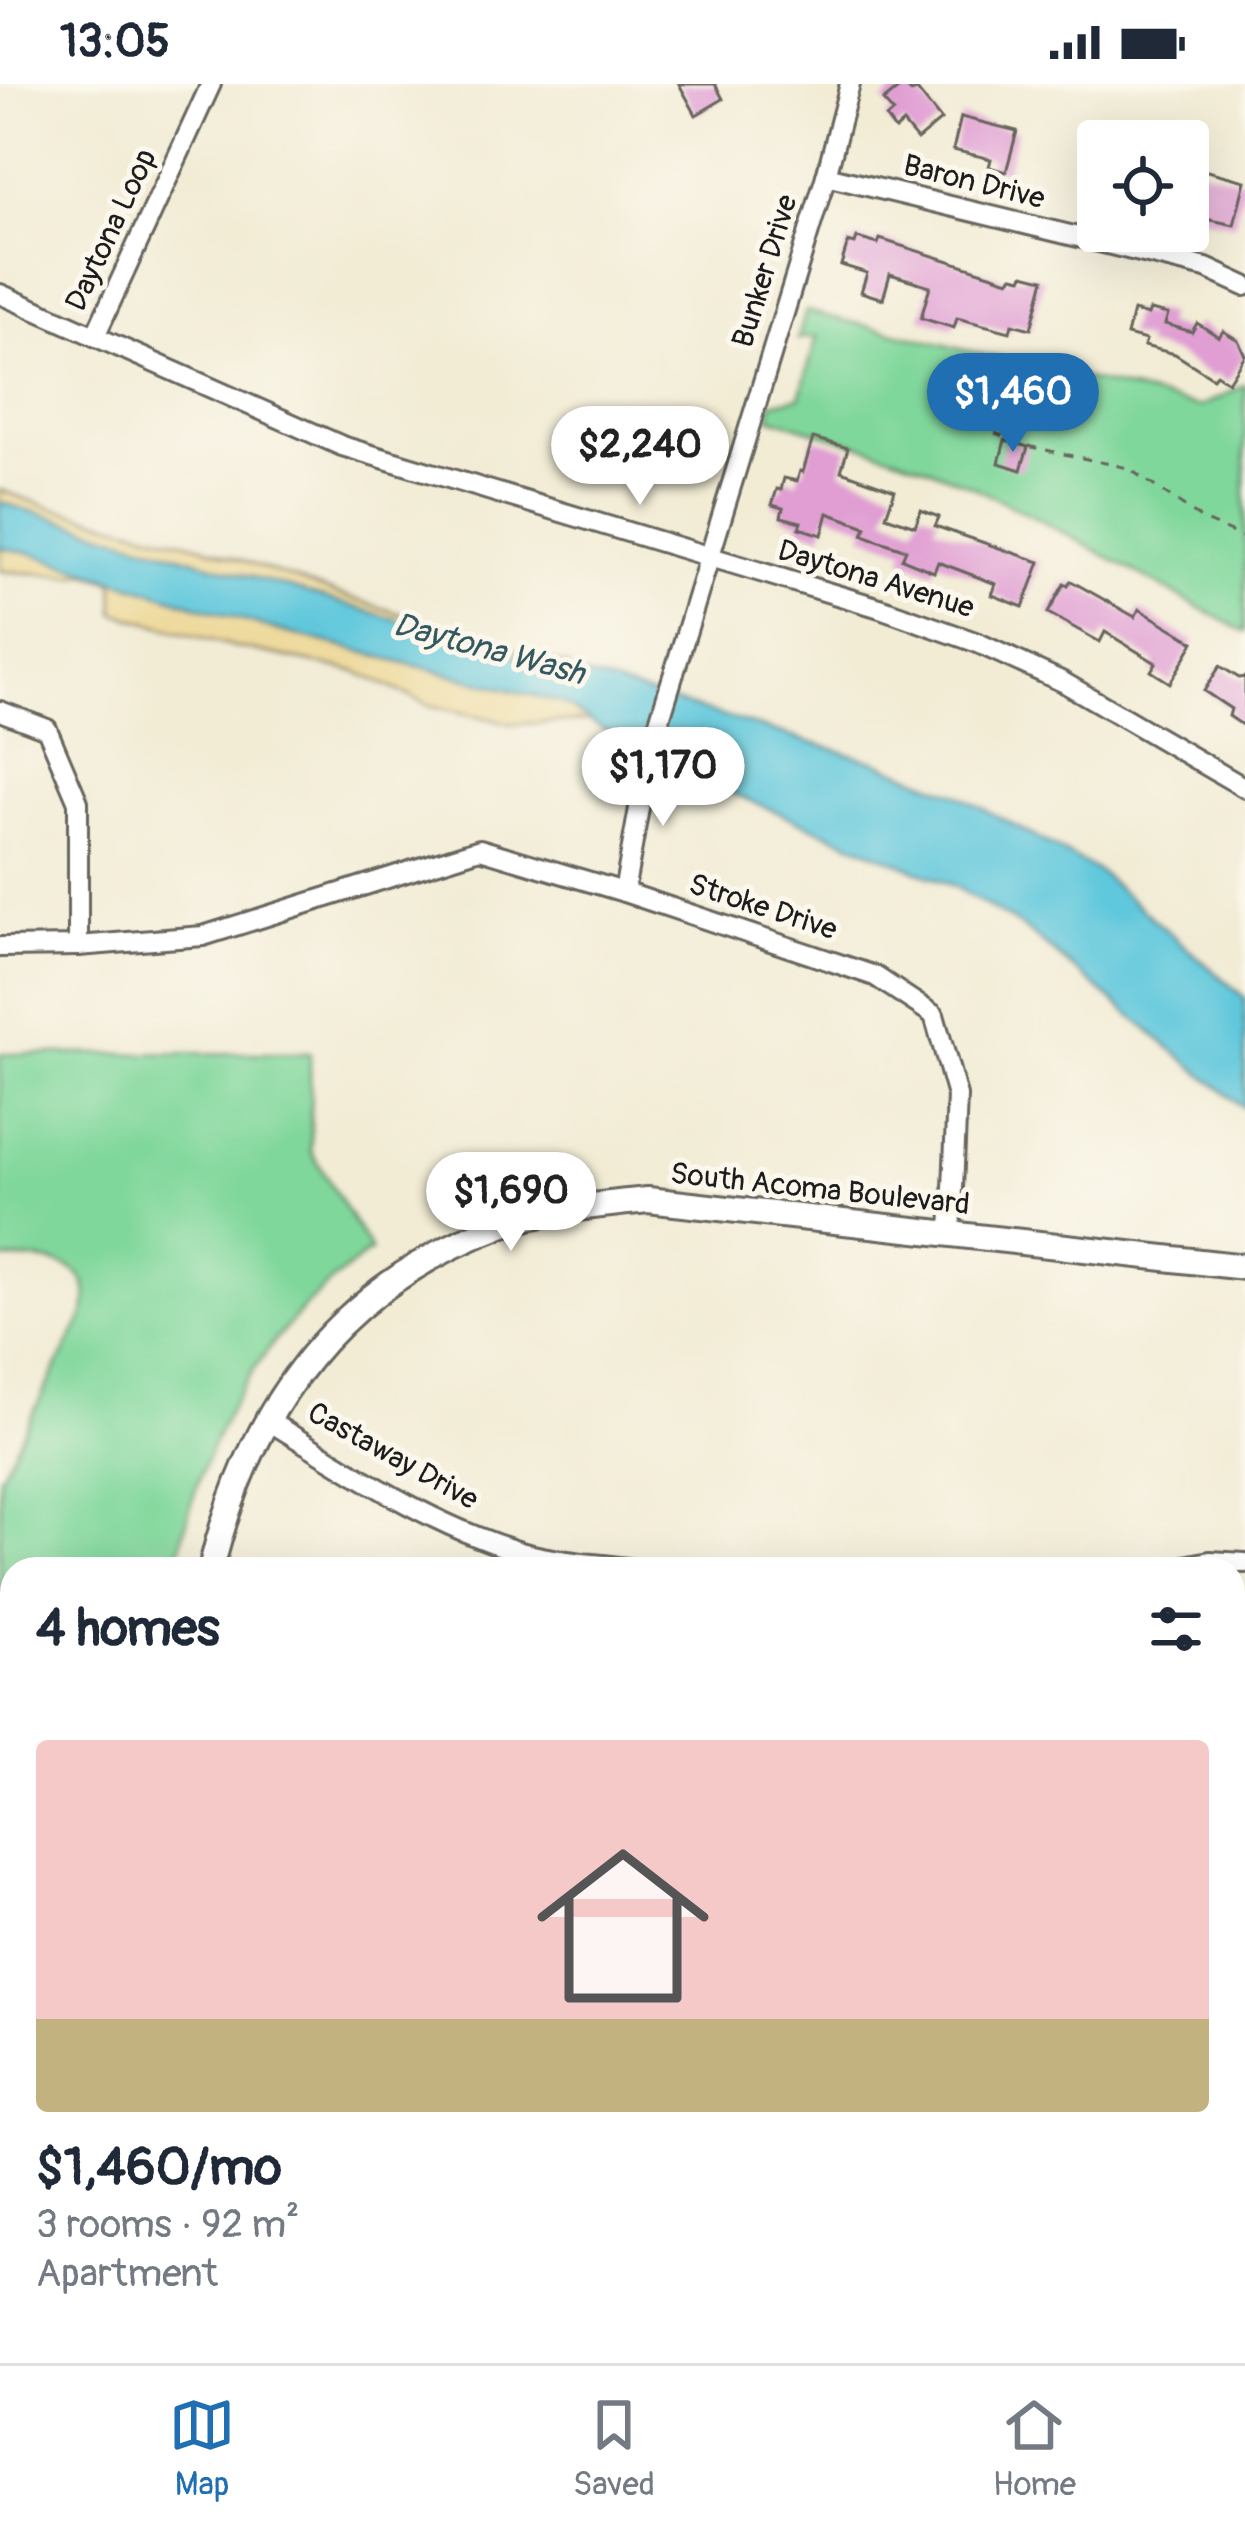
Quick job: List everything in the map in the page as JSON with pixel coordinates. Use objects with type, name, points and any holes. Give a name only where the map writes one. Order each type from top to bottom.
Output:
[{"type":"main road","name":"South Acoma Boulevard","points":[[215,1557],[241,1468],[294,1377],[330,1333],[380,1290],[436,1255],[504,1225],[577,1208],[648,1200],[1245,1267]]},
{"type":"street","name":"Daytona Loop","points":[[95,336],[211,84]]},
{"type":"street","name":"Bunker Drive","points":[[624,892],[648,758],[850,84]]},
{"type":"street","name":"Baron Drive","points":[[826,176],[1206,268],[1245,286]]},
{"type":"street","name":"Daytona Avenue","points":[[0,294],[342,446],[880,608],[978,643],[1063,682],[1245,788]]},
{"type":"street","points":[[0,711],[47,729],[78,802],[78,946]]},
{"type":"street","name":"Stroke Drive","points":[[0,947],[203,936],[480,849],[624,892],[875,976],[934,1015],[957,1096],[951,1234]]},
{"type":"street","name":"Castaway Drive","points":[[267,1420],[422,1513],[519,1552],[553,1557]]},
{"type":"path","points":[[995,434],[1128,468],[1205,521],[1245,538]]},
{"type":"green space","points":[[806,311],[1200,407],[1245,385],[1245,632],[962,482],[770,417],[772,403],[800,397],[817,336],[798,339]]},
{"type":"green space","points":[[310,1053],[311,1151],[371,1251],[298,1314],[241,1390],[201,1475],[180,1557],[0,1557],[0,1476],[83,1317],[87,1297],[84,1282],[64,1266],[0,1259],[0,1054]]},
{"type":"sand","points":[[0,490],[199,545],[337,594],[569,666],[553,679],[594,700],[587,721],[513,724],[429,705],[357,672],[235,647],[115,613],[114,582],[87,573],[0,571]]},
{"type":"water","name":"Daytona Wash","points":[[0,502],[877,762],[957,794],[1099,872],[1245,998],[1245,1109],[1025,929],[954,886],[648,758],[562,703],[261,626],[27,552],[0,548]]},
{"type":"building","points":[[679,84],[715,84],[723,99],[696,115]]},
{"type":"building","points":[[904,84],[911,92],[917,90],[941,120],[917,140],[903,123],[895,130],[886,118],[893,112],[883,101]]},
{"type":"building","points":[[961,117],[1017,131],[1006,172],[989,167],[991,159],[953,150]]},
{"type":"building","points":[[1209,172],[1245,181],[1234,225],[1209,220]]},
{"type":"building","points":[[857,238],[878,244],[880,239],[1009,280],[1024,274],[1044,279],[1031,329],[1012,324],[1010,332],[957,318],[954,328],[921,318],[930,286],[890,274],[883,299],[861,292],[867,273],[841,265],[848,242],[855,244]]},
{"type":"building","points":[[1150,310],[1168,314],[1165,324],[1192,332],[1197,323],[1219,337],[1223,331],[1238,340],[1245,355],[1228,382],[1127,335],[1133,311],[1148,315]]},
{"type":"building","points":[[813,438],[848,448],[841,471],[895,490],[886,516],[915,526],[921,510],[939,517],[935,526],[1040,562],[1023,607],[992,595],[996,584],[938,562],[934,572],[902,559],[906,550],[863,535],[866,527],[828,513],[822,535],[781,517],[783,508],[772,505],[777,489],[781,490],[784,478],[797,481]]},
{"type":"building","points":[[1005,440],[1028,447],[1021,470],[999,463]]},
{"type":"building","points":[[1071,581],[1135,617],[1139,609],[1194,642],[1170,683],[1151,671],[1156,663],[1105,632],[1100,642],[1048,613],[1064,584]]},
{"type":"building","points":[[1220,666],[1245,677],[1245,727],[1229,716],[1231,709],[1204,691]]}]
